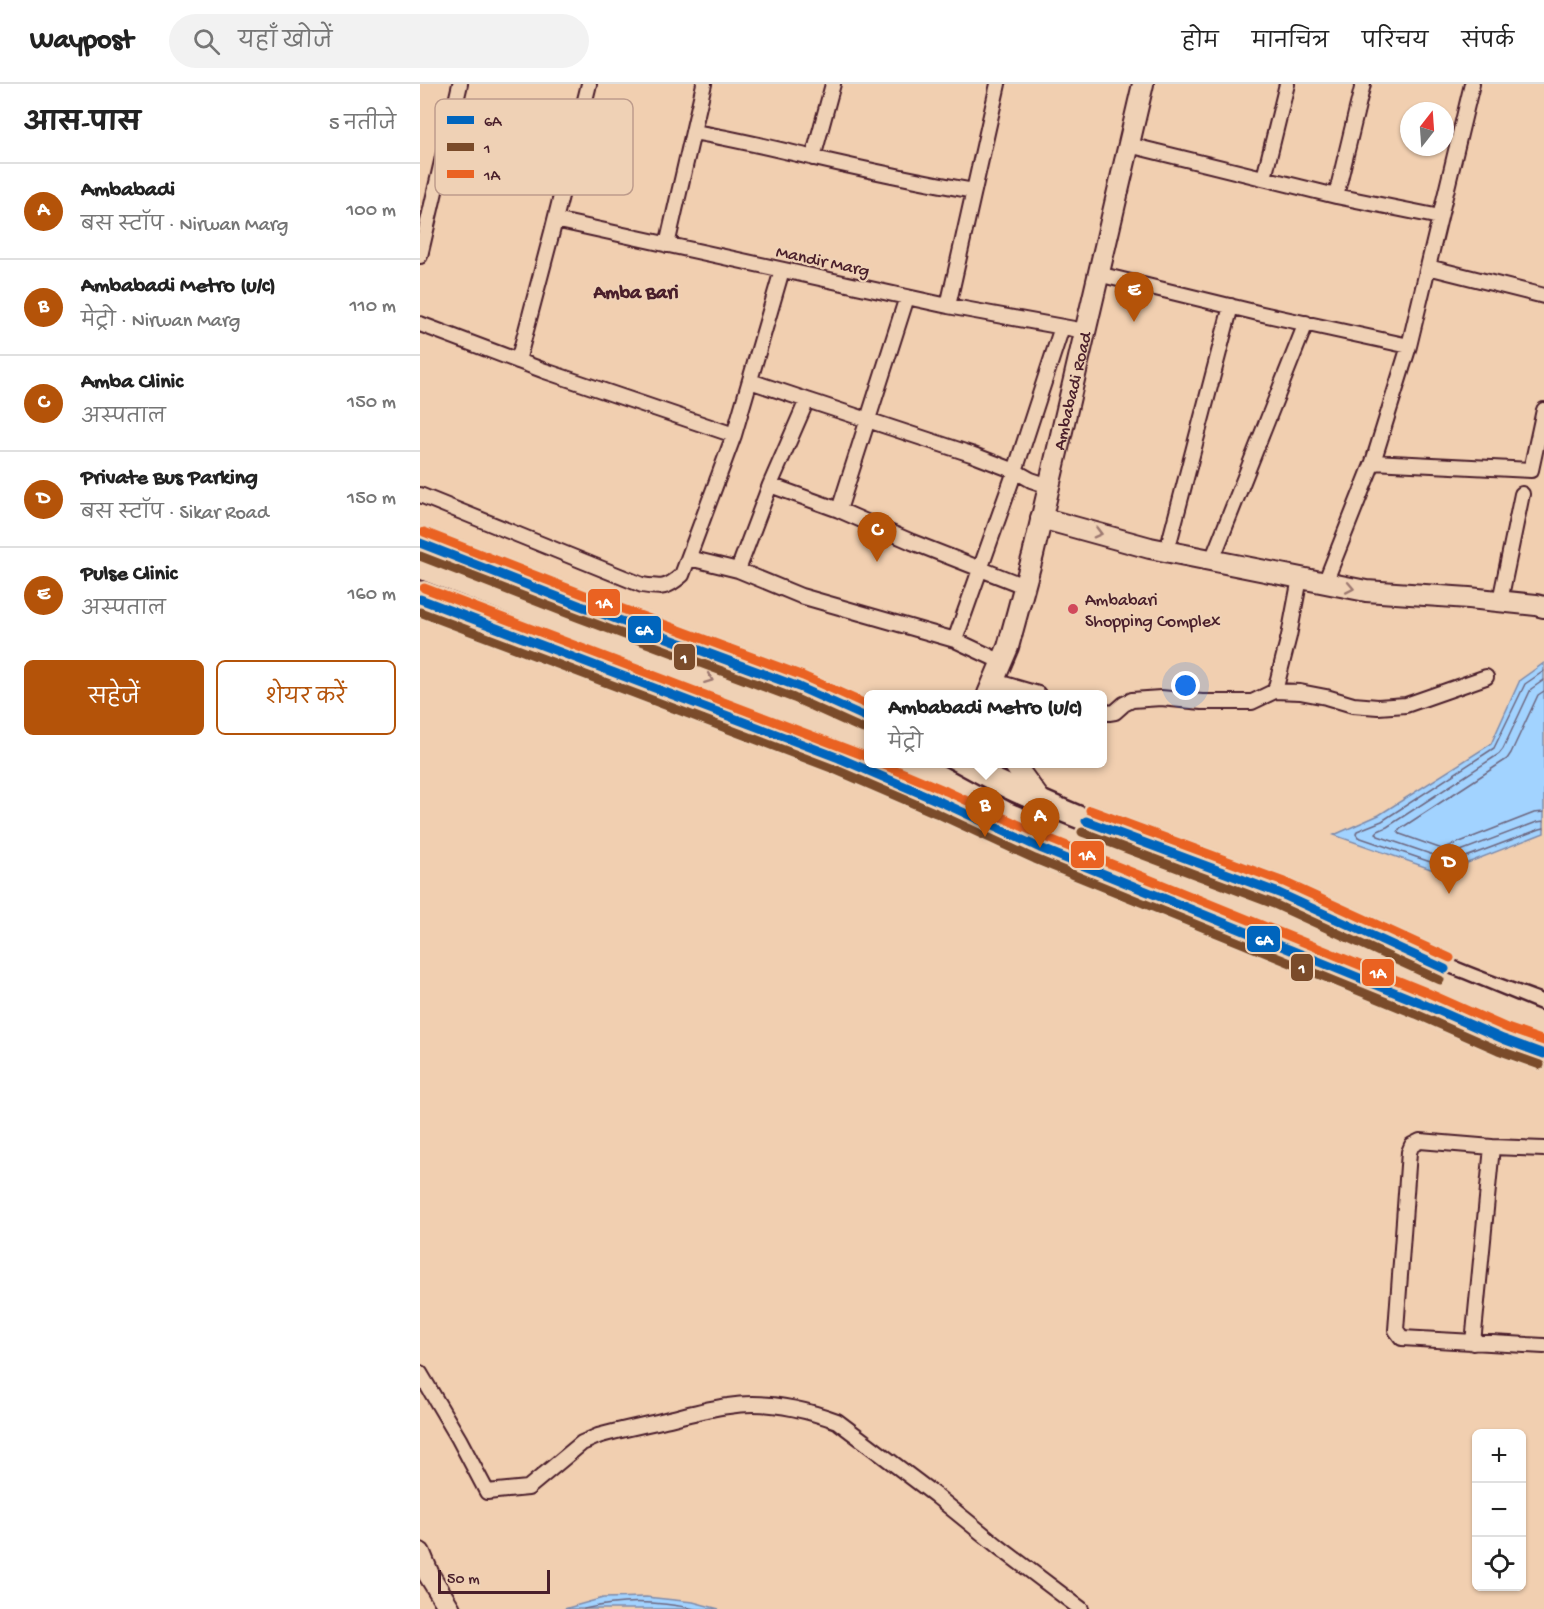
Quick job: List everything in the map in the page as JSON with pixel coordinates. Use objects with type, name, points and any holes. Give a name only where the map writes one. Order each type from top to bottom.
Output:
[{"type":"main road","points":[[420,543],[799,687],[864,716]]},
{"type":"main road","points":[[420,567],[864,739]]},
{"type":"main road","points":[[420,599],[839,758],[1040,848],[1544,1054]]},
{"type":"main road","points":[[922,768],[1007,814],[1190,888],[1544,1024]]},
{"type":"main road","points":[[968,768],[1117,834],[1276,891],[1319,909],[1422,959],[1494,989],[1544,1006]]},
{"type":"main road","points":[[1040,848],[1049,805]]},
{"type":"street","points":[[457,99],[460,84]]},
{"type":"street","points":[[585,99],[589,84]]},
{"type":"street","points":[[667,245],[704,84]]},
{"type":"street","points":[[813,158],[833,84]]},
{"type":"street","points":[[948,306],[998,84]]},
{"type":"street","name":"Ambabadi Road","points":[[991,690],[1008,647],[1024,586],[1143,84]]},
{"type":"street","points":[[1264,178],[1287,84]]},
{"type":"street","points":[[1336,196],[1363,84]]},
{"type":"street","points":[[1325,583],[1373,462],[1409,346],[1472,84]]},
{"type":"street","points":[[693,132],[931,184],[974,191]]},
{"type":"street","points":[[1128,145],[1336,196],[1440,217]]},
{"type":"street","points":[[420,256],[435,192]]},
{"type":"street","points":[[518,361],[561,195]]},
{"type":"street","name":"Mandir Marg","points":[[555,220],[948,306],[1085,331]]},
{"type":"street","points":[[1428,267],[1544,296]]},
{"type":"street","points":[[420,495],[642,585],[655,587],[669,585],[682,575],[734,435],[782,270]]},
{"type":"street","points":[[1098,274],[1409,346]]},
{"type":"street","points":[[839,510],[907,297]]},
{"type":"street","points":[[1167,551],[1231,306]]},
{"type":"street","points":[[1212,560],[1306,323]]},
{"type":"street","points":[[420,324],[518,361],[734,435]]},
{"type":"street","points":[[955,640],[1015,471],[1062,327]]},
{"type":"street","points":[[750,381],[971,454],[1049,486]]},
{"type":"street","points":[[738,570],[770,485],[807,399]]},
{"type":"street","points":[[1373,462],[1531,470],[1544,410]]},
{"type":"street","points":[[770,485],[839,510],[912,542],[1024,586]]},
{"type":"street","points":[[1500,601],[1522,494]]},
{"type":"street","points":[[1041,518],[1167,551],[1366,591],[1500,601],[1544,607]]},
{"type":"street","points":[[689,558],[738,570],[801,596],[955,640],[1002,662]]},
{"type":"street","points":[[1275,691],[1300,578]]},
{"type":"street","points":[[1107,712],[1115,712],[1132,700],[1161,698],[1202,702],[1252,702],[1275,691],[1300,692],[1353,705],[1378,707],[1406,705],[1486,677]]},
{"type":"street","points":[[941,802],[957,768]]},
{"type":"street","points":[[1017,768],[1049,805]]},
{"type":"street","points":[[1544,1149],[1420,1141],[1412,1145],[1408,1152],[1396,1330],[1402,1338],[1544,1346]]},
{"type":"street","points":[[1473,1343],[1492,1147]]},
{"type":"street","points":[[420,1372],[487,1492],[528,1488],[582,1443],[598,1436],[705,1410],[730,1406],[763,1405],[825,1416],[837,1421],[1081,1609]]},
{"type":"street","points":[[420,1553],[429,1575],[450,1609]]},
{"type":"water","points":[[1544,663],[1544,833],[1442,873],[1334,835],[1379,815],[1491,744],[1520,680]]},
{"type":"water","points":[[646,1597],[693,1602],[719,1609],[564,1609],[603,1598]]},
{"type":"transit line","name":"1A","points":[[424,532],[803,676],[864,703]]},
{"type":"transit line","name":"6A","points":[[420,543],[799,687],[864,716]]},
{"type":"transit line","name":"1","points":[[420,556],[794,698],[863,729]]},
{"type":"transit line","name":"1A","points":[[424,588],[864,755]]},
{"type":"transit line","name":"6A","points":[[420,599],[839,758],[1040,848],[1544,1054]]},
{"type":"transit line","name":"1","points":[[420,612],[834,769],[1035,859],[1416,1014],[1498,1050],[1540,1065]]},
{"type":"transit line","name":"1A","points":[[891,768],[1045,837],[1426,992],[1507,1028],[1544,1041]]},
{"type":"transit line","name":"1A","points":[[1090,810],[1284,882],[1450,958]]},
{"type":"transit line","name":"6A","points":[[1086,821],[1279,893],[1445,969]]},
{"type":"transit line","name":"1","points":[[1082,832],[1274,904],[1440,980]]},
{"type":"place","name":"Pulse Clinic","points":[[1134,322]]},
{"type":"place","name":"Amba Clinic","points":[[877,562]]},
{"type":"place","name":"Ambabari Shopping Complex","points":[[1073,609]]},
{"type":"place","name":"Ambabadi Metro (u/c)","points":[[985,837]]},
{"type":"place","name":"Ambabadi","points":[[1040,848]]},
{"type":"place","name":"Private Bus Parking","points":[[1449,894]]},
{"type":"district","name":"Amba Bari","points":[[636,291]]}]
